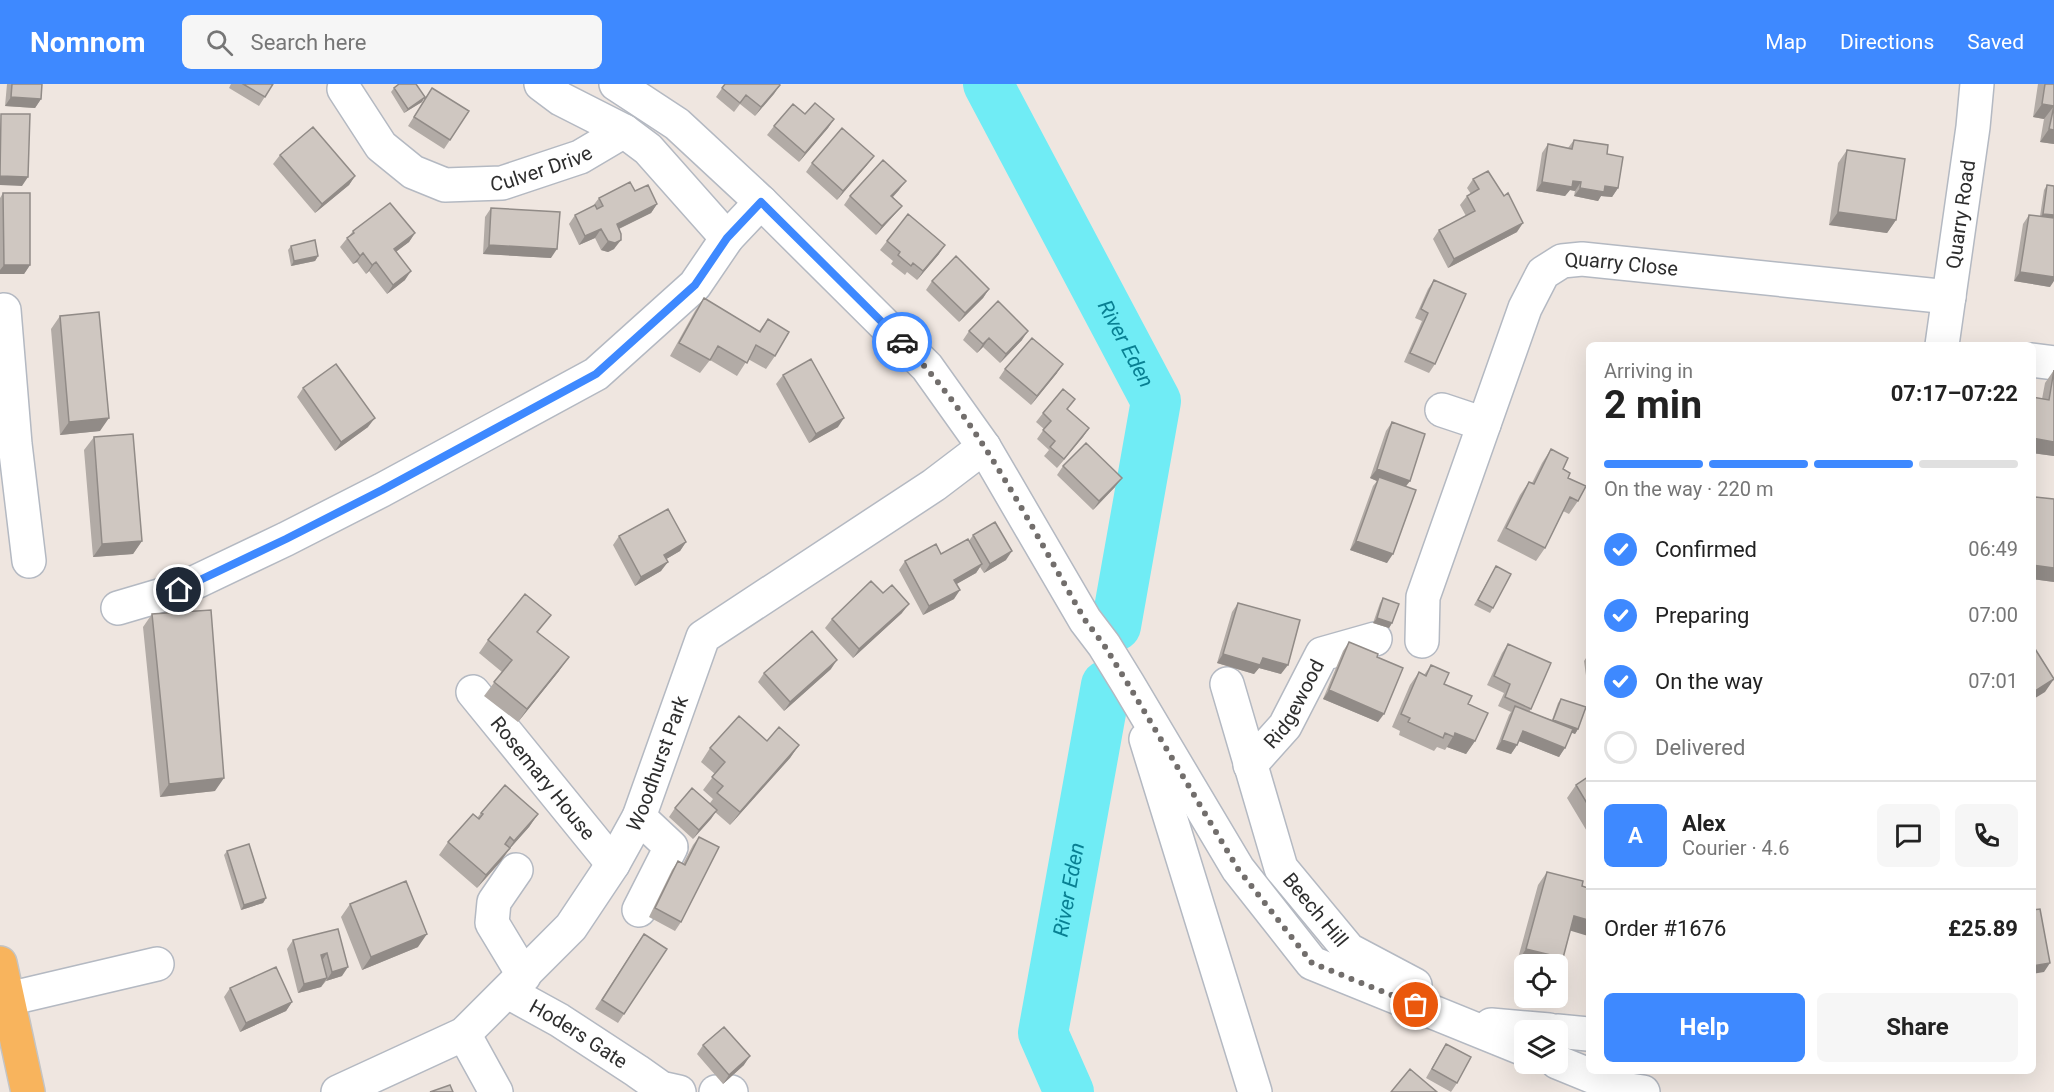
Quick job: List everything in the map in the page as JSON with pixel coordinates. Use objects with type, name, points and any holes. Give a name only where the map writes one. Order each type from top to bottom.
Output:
[{"type":"main road","points":[[0,963],[28,1092]]},
{"type":"street","points":[[541,84],[561,99],[624,131],[648,149],[727,238]]},
{"type":"street","points":[[616,84],[676,124],[761,202],[927,367],[984,447],[1085,620],[1104,645],[1128,684],[1238,869],[1312,963],[1473,1023],[1514,1044]]},
{"type":"street","name":"Quarry Road","points":[[1942,342],[1977,84]]},
{"type":"street","name":"Culver Drive","points":[[344,89],[381,146],[413,172],[445,185],[502,183],[580,157],[624,131]]},
{"type":"street","points":[[118,608],[179,590],[286,539],[382,490],[596,374],[695,285],[727,238],[761,202]]},
{"type":"street","name":"Quarry Close","points":[[1422,641],[1423,597],[1533,291],[1543,273],[1562,261],[1582,259],[1949,297]]},
{"type":"street","points":[[4,310],[7,444],[29,561]]},
{"type":"street","points":[[2036,361],[2054,363]]},
{"type":"street","points":[[1442,410],[1484,424]]},
{"type":"street","name":"Woodhurst Park","points":[[338,1092],[464,1034],[571,927],[613,864],[639,817],[703,637],[934,485],[984,447]]},
{"type":"street","name":"Ridgewood","points":[[1250,765],[1285,726],[1322,654],[1375,639]]},
{"type":"street","points":[[1128,684],[1256,1092]]},
{"type":"street","name":"Beech Hill","points":[[1227,684],[1281,868],[1349,950],[1473,1023]]},
{"type":"street","name":"Rosemary House","points":[[473,692],[613,864]]},
{"type":"street","points":[[639,817],[671,846],[639,910]]},
{"type":"street","points":[[516,870],[494,902],[492,923],[516,984]]},
{"type":"street","points":[[8,999],[157,964]]},
{"type":"street","name":"Hoders Gate","points":[[516,984],[559,1020],[661,1088],[679,1092]]},
{"type":"street","points":[[1473,1023],[1514,1027]]},
{"type":"street","points":[[1568,1032],[1586,1034]]},
{"type":"street","points":[[464,1034],[495,1092]]},
{"type":"street","points":[[1568,1066],[1586,1074]]},
{"type":"street","points":[[1586,1074],[1623,1089],[1643,1092]]},
{"type":"street","points":[[717,1092],[731,1092]]},
{"type":"building","points":[[12,84],[42,84],[41,99],[11,97]]},
{"type":"building","points":[[243,84],[273,84],[265,97]]},
{"type":"building","points":[[399,84],[416,84],[425,97],[408,109],[394,88]]},
{"type":"building","points":[[725,84],[780,85],[761,107],[746,95],[740,103],[722,88]]},
{"type":"building","points":[[2045,84],[2054,84],[2054,106],[2042,104]]},
{"type":"building","points":[[432,88],[469,111],[450,140],[414,117]]},
{"type":"building","points":[[815,103],[834,119],[805,153],[774,126],[793,104],[805,114]]},
{"type":"building","points":[[2054,106],[2054,130],[2049,129]]},
{"type":"building","points":[[1,114],[30,114],[28,177],[0,176]]},
{"type":"building","points":[[313,127],[355,176],[322,204],[280,155]]},
{"type":"building","points":[[842,128],[874,156],[843,191],[812,163]]},
{"type":"building","points":[[1574,140],[1608,145],[1607,154],[1623,157],[1618,188],[1605,186],[1604,192],[1580,188],[1581,182],[1573,181],[1572,187],[1542,182],[1548,144],[1572,149]]},
{"type":"building","points":[[1847,150],[1905,159],[1896,220],[1838,212]]},
{"type":"building","points":[[883,160],[906,181],[891,196],[902,206],[882,226],[850,196]]},
{"type":"building","points":[[1488,171],[1504,196],[1508,193],[1523,223],[1454,259],[1439,230],[1475,211],[1467,196],[1479,189],[1473,179]]},
{"type":"building","points":[[630,182],[635,191],[648,185],[657,204],[617,224],[621,240],[615,243],[608,241],[601,229],[585,236],[575,215],[595,205],[597,209],[603,206],[599,198]]},
{"type":"building","points":[[2047,185],[2054,186],[2054,215],[2043,214]]},
{"type":"building","points":[[3,193],[30,193],[30,265],[4,265]]},
{"type":"building","points":[[390,203],[415,233],[394,249],[411,271],[393,285],[376,262],[372,265],[363,253],[360,256],[347,238]]},
{"type":"building","points":[[491,208],[560,212],[557,249],[489,245]]},
{"type":"building","points":[[908,214],[945,245],[923,271],[913,263],[911,266],[887,241]]},
{"type":"building","points":[[2029,215],[2054,218],[2054,277],[2020,272]]},
{"type":"building","points":[[315,240],[318,256],[294,261],[291,246]]},
{"type":"building","points":[[956,256],[989,289],[965,313],[932,281]]},
{"type":"building","points":[[1434,280],[1466,294],[1435,364],[1410,353],[1428,313],[1421,309]]},
{"type":"building","points":[[704,298],[760,332],[768,319],[789,332],[775,356],[756,345],[747,363],[718,346],[710,360],[679,343]]},
{"type":"building","points":[[998,301],[1028,331],[1006,354],[989,338],[983,344],[969,331]]},
{"type":"building","points":[[99,312],[109,418],[69,422],[60,316]]},
{"type":"building","points":[[1032,338],[1063,364],[1037,396],[1005,369]]},
{"type":"building","points":[[811,359],[844,418],[816,434],[783,375]]},
{"type":"building","points":[[336,364],[375,418],[341,442],[303,388]]},
{"type":"building","points":[[2054,370],[2054,442],[2036,439],[2036,398],[2049,400]]},
{"type":"building","points":[[1063,389],[1075,399],[1067,409],[1089,428],[1064,459],[1050,447],[1055,441],[1043,430],[1051,421],[1043,413]]},
{"type":"building","points":[[1392,422],[1425,434],[1410,481],[1377,469]]},
{"type":"building","points":[[133,434],[142,541],[102,544],[94,437]]},
{"type":"building","points":[[1086,443],[1122,478],[1099,501],[1063,466]]},
{"type":"building","points":[[1551,449],[1568,458],[1563,469],[1570,473],[1568,478],[1586,486],[1578,501],[1570,497],[1545,548],[1506,528],[1529,482],[1534,484]]},
{"type":"building","points":[[1379,477],[1416,490],[1393,554],[1356,541]]},
{"type":"building","points":[[2036,497],[2054,499],[2054,568],[2036,566]]},
{"type":"building","points":[[668,509],[686,542],[664,555],[668,562],[641,577],[619,536]]},
{"type":"building","points":[[995,522],[1012,551],[990,564],[973,535]]},
{"type":"building","points":[[968,539],[982,564],[954,580],[960,590],[929,606],[905,561],[936,544],[941,554]]},
{"type":"building","points":[[1496,566],[1511,574],[1493,608],[1478,600]]},
{"type":"building","points":[[871,581],[883,593],[892,585],[909,604],[859,649],[832,619]]},
{"type":"building","points":[[525,594],[551,615],[537,632],[569,657],[527,709],[494,682],[512,660],[488,640]]},
{"type":"building","points":[[1383,598],[1399,604],[1392,623],[1377,618]]},
{"type":"building","points":[[1238,603],[1300,620],[1288,665],[1263,658],[1260,665],[1223,654]]},
{"type":"building","points":[[211,610],[224,778],[169,784],[152,614]]},
{"type":"building","points":[[812,631],[837,660],[790,702],[764,673]]},
{"type":"building","points":[[1349,642],[1403,668],[1384,714],[1329,690]]},
{"type":"building","points":[[1508,644],[1551,663],[1531,709],[1505,697],[1510,684],[1494,676]]},
{"type":"building","points":[[2036,650],[2054,679],[2036,690]]},
{"type":"building","points":[[1431,665],[1449,673],[1444,684],[1472,696],[1468,704],[1488,713],[1475,741],[1455,733],[1454,737],[1445,733],[1443,738],[1408,722],[1410,718],[1401,714],[1419,672],[1426,676]]},
{"type":"building","points":[[1561,699],[1586,707],[1578,729],[1553,720]]},
{"type":"building","points":[[1515,706],[1573,729],[1565,748],[1523,731],[1517,745],[1502,740]]},
{"type":"building","points":[[739,716],[767,741],[779,727],[799,745],[740,812],[717,793],[723,786],[712,777],[725,762],[710,748]]},
{"type":"building","points":[[1586,778],[1586,802],[1576,785]]},
{"type":"building","points":[[505,785],[538,814],[514,841],[510,837],[505,844],[510,848],[486,875],[448,842],[473,814],[479,819],[483,814],[481,813]]},
{"type":"building","points":[[692,788],[717,810],[699,830],[675,808]]},
{"type":"building","points":[[699,837],[719,847],[681,922],[655,908],[678,861],[685,865]]},
{"type":"building","points":[[249,844],[266,898],[244,905],[227,851]]},
{"type":"building","points":[[1547,872],[1583,881],[1582,886],[1586,887],[1586,919],[1574,916],[1564,954],[1547,954],[1526,949]]},
{"type":"building","points":[[406,881],[427,934],[371,957],[350,904]]},
{"type":"building","points":[[2040,909],[2050,963],[2036,965],[2036,910]]},
{"type":"building","points":[[338,929],[348,967],[332,972],[327,953],[321,955],[327,978],[304,984],[293,940]]},
{"type":"building","points":[[644,934],[667,949],[624,1014],[602,1000]]},
{"type":"building","points":[[276,967],[292,1002],[246,1023],[230,988]]},
{"type":"building","points":[[724,1027],[750,1056],[729,1075],[703,1045]]},
{"type":"building","points":[[1446,1044],[1471,1057],[1457,1083],[1432,1069]]},
{"type":"building","points":[[1410,1069],[1437,1092],[1391,1092]]},
{"type":"building","points":[[450,1085],[453,1092],[430,1092]]},
{"type":"waterway","name":"River Eden","points":[[988,84],[1156,401],[1116,626]]},
{"type":"waterway","name":"River Eden","points":[[1069,1092],[1043,1033],[1106,685]]},
{"type":"way so far","points":[[902,342],[927,367],[984,447],[1085,620],[1104,645],[1128,684],[1238,869],[1312,963],[1416,1005]]},
{"type":"route","points":[[179,590],[382,490],[596,374],[695,285],[727,238],[761,202],[902,342]]}]
